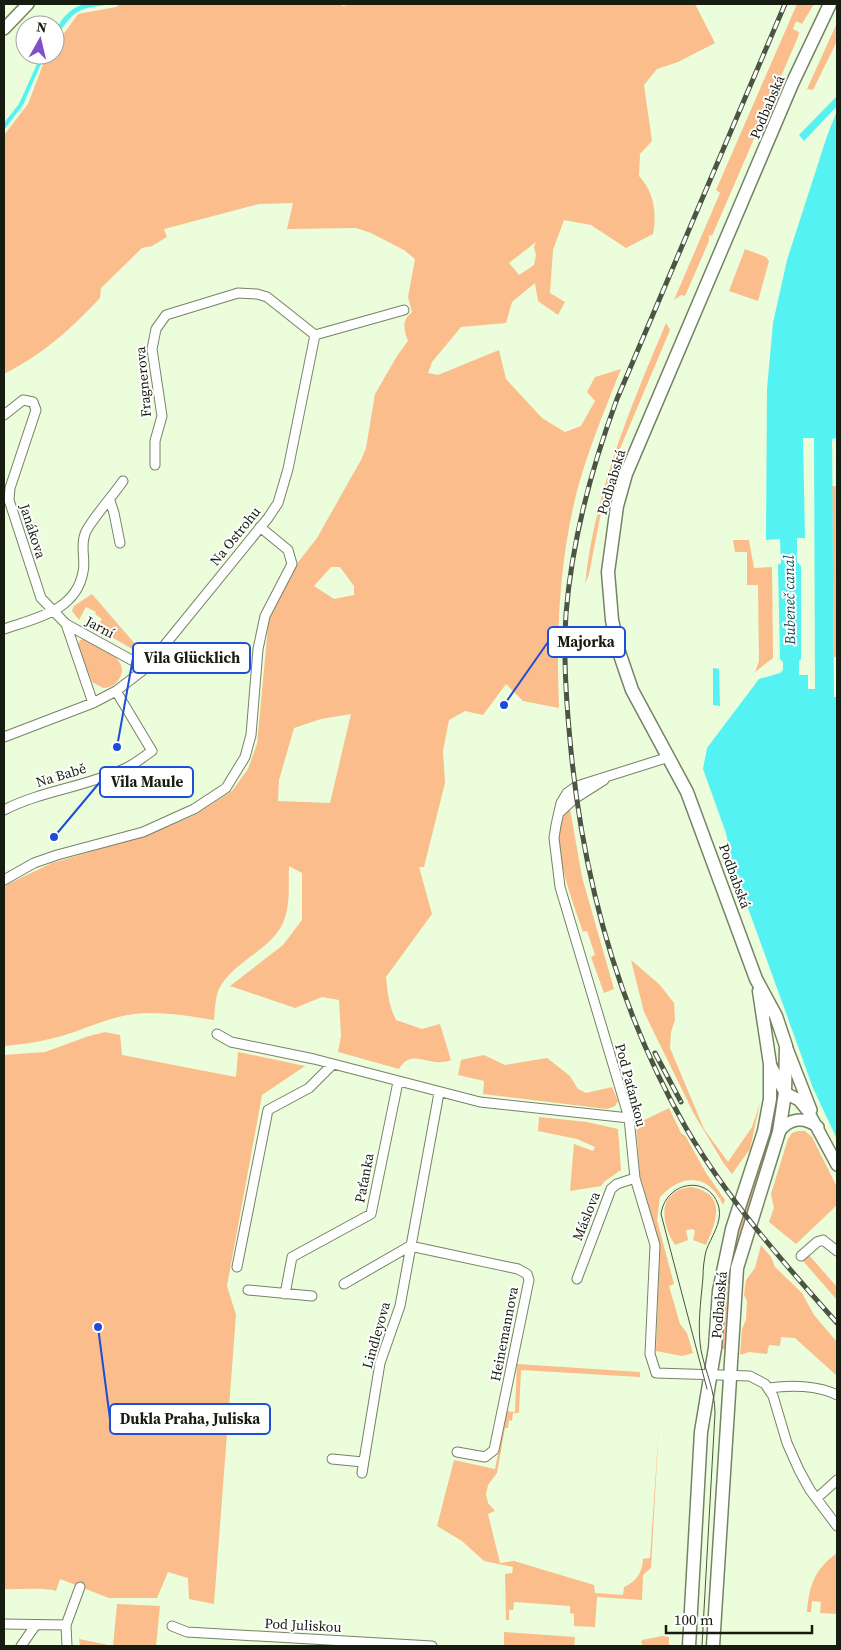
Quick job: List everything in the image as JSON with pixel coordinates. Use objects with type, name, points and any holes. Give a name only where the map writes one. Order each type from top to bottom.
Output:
[{"type":"main road","name":"Podbabská","points":[[713,1646],[737,1268],[779,1132],[786,1093],[786,1046],[776,1016],[756,979],[706,838],[687,792],[632,690],[615,637],[608,572],[616,506],[626,474],[792,84],[830,4]]},
{"type":"main road","name":"Podbabská","points":[[689,1646],[701,1432],[715,1348],[719,1291],[723,1264],[732,1229],[750,1181],[768,1110],[770,1064],[756,979]]},
{"type":"street","points":[[4,28],[28,4]]},
{"type":"street","name":"Fragnerova","points":[[155,465],[155,441],[162,416],[152,349],[156,329],[166,315],[238,293],[257,294],[267,297],[315,336]]},
{"type":"street","points":[[315,336],[404,310]]},
{"type":"street","name":"Na Ostrohu","points":[[4,737],[93,703],[116,692],[146,668],[260,527],[278,503],[288,470],[315,336]]},
{"type":"street","name":"Janákova","points":[[4,415],[23,400],[33,402],[36,410],[10,488],[9,500],[41,598],[54,612]]},
{"type":"street","points":[[4,629],[54,612],[67,602],[79,588],[84,571],[82,548],[85,532],[110,501],[123,481]]},
{"type":"street","points":[[110,501],[120,543]]},
{"type":"street","points":[[4,880],[34,863],[57,855],[143,832],[194,809],[226,788],[245,757],[251,735],[258,649],[265,616],[292,564],[288,550],[260,527]]},
{"type":"street","name":"Jarní","points":[[54,612],[66,624],[146,668]]},
{"type":"street","name":"Jarní","points":[[66,624],[93,703]]},
{"type":"street","name":"Na Babě","points":[[4,810],[55,789],[89,781],[126,768],[152,752],[116,692]]},
{"type":"street","name":"Pod Paťankou","points":[[669,757],[577,786],[567,793],[559,813],[554,838],[560,887],[629,1118],[635,1178],[655,1250],[650,1354],[652,1364],[656,1372],[710,1376]]},
{"type":"street","points":[[217,1034],[231,1042],[333,1064],[438,1093],[480,1102],[629,1118]]},
{"type":"street","points":[[786,1046],[816,1123],[837,1165]]},
{"type":"street","points":[[237,1267],[268,1110],[309,1088],[333,1064]]},
{"type":"street","points":[[770,1064],[786,1093],[802,1103],[816,1123]]},
{"type":"street","name":"Paťanka","points":[[285,1294],[292,1257],[371,1214],[398,1082]]},
{"type":"street","name":"Lindleyova","points":[[362,1473],[380,1363],[400,1306],[438,1093]]},
{"type":"street","points":[[768,1110],[786,1093]]},
{"type":"street","points":[[779,1132],[786,1124],[797,1120],[816,1123]]},
{"type":"street","name":"Máslova","points":[[577,1279],[611,1189],[617,1184],[635,1178]]},
{"type":"street","points":[[801,1256],[817,1242],[823,1240],[829,1242],[837,1252]]},
{"type":"street","points":[[344,1284],[410,1246]]},
{"type":"street","name":"Heinemannova","points":[[410,1246],[518,1269],[527,1274],[529,1280],[494,1450],[485,1457],[457,1452]]},
{"type":"street","points":[[248,1290],[312,1296]]},
{"type":"street","points":[[710,1376],[752,1377],[769,1388],[787,1443],[799,1470],[837,1526]]},
{"type":"street","points":[[769,1388],[783,1386],[827,1390],[837,1395]]},
{"type":"street","points":[[332,1459],[363,1462]]},
{"type":"street","points":[[817,1498],[837,1480]]},
{"type":"street","points":[[67,1646],[66,1625],[80,1587]]},
{"type":"street","points":[[4,1624],[66,1625]]},
{"type":"street","points":[[21,1646],[35,1626]]},
{"type":"street","name":"Pod Juliskou","points":[[172,1626],[187,1632],[432,1646]]},
{"type":"shaded area","points":[[120,4],[341,4],[343,6],[352,4],[695,4],[715,43],[678,62],[657,69],[644,85],[652,141],[640,154],[639,176],[648,189],[653,203],[655,218],[653,234],[626,248],[591,225],[564,220],[553,250],[550,293],[565,302],[558,315],[538,301],[535,283],[512,302],[506,323],[461,327],[432,362],[428,373],[438,375],[499,350],[506,379],[542,418],[565,432],[581,426],[595,401],[587,392],[595,377],[621,369],[586,460],[577,491],[566,545],[560,599],[558,653],[559,708],[523,701],[506,684],[483,715],[465,711],[449,720],[443,751],[445,783],[424,867],[419,867],[432,914],[386,977],[390,1003],[396,1020],[422,1029],[440,1024],[451,1060],[436,1062],[416,1058],[410,1059],[404,1062],[399,1069],[338,1052],[341,1036],[339,1000],[322,997],[295,1008],[230,986],[283,945],[302,920],[302,873],[289,866],[288,902],[283,923],[277,933],[261,949],[225,979],[218,992],[214,1020],[164,1014],[144,1013],[125,1015],[52,1039],[4,1046],[4,886],[52,863],[144,836],[193,816],[232,791],[248,769],[257,744],[269,616],[288,575],[317,538],[361,460],[366,448],[375,394],[408,341],[405,322],[412,312],[408,297],[415,259],[404,250],[371,233],[356,228],[287,229],[293,203],[259,204],[164,229],[167,237],[152,246],[142,248],[101,288],[100,298],[67,331],[43,350],[4,374],[4,135],[28,104],[43,65],[65,65],[65,32],[78,14],[116,7]],"holes":[[[536,242],[534,247],[536,255],[534,265],[519,275],[509,263]],[[331,567],[340,567],[354,586],[354,595],[334,599],[314,586]],[[351,714],[330,803],[278,801],[279,780],[294,728],[321,719]]]},
{"type":"shaded area","points":[[797,4],[814,4],[802,24],[796,21],[793,29],[799,32],[798,37],[712,236],[709,235],[709,241],[685,296],[681,295],[674,300],[720,193],[716,190]]},
{"type":"shaded area","points":[[837,23],[837,41],[813,90],[807,89]]},
{"type":"shaded area","points":[[745,249],[766,257],[769,261],[758,301],[729,291]]},
{"type":"shaded area","points":[[666,323],[670,330],[614,463],[604,497],[589,574],[585,584],[597,516],[606,483],[627,418]]},
{"type":"shaded area","points":[[832,486],[837,486],[837,657],[834,657]]},
{"type":"shaded area","points":[[733,540],[749,540],[754,568],[772,567],[773,658],[755,672],[759,661],[758,585],[747,585],[747,552],[735,552]]},
{"type":"shaded area","points":[[92,594],[142,652],[151,652],[139,653],[96,628],[102,619],[95,614],[96,612],[86,607],[79,620],[72,611],[74,606]]},
{"type":"shaded area","points":[[86,639],[106,649],[118,660],[122,672],[119,679],[112,686],[103,688],[92,682],[78,645],[80,640]]},
{"type":"shaded area","points":[[570,809],[582,877],[614,989],[604,993],[591,957],[595,955],[587,931],[583,932],[563,868],[559,834],[562,819]]},
{"type":"shaded area","points":[[631,960],[660,985],[674,1003],[675,1020],[671,1032],[670,1048],[704,1129],[728,1162],[752,1127],[760,1103],[750,1149],[732,1174],[694,1114],[644,1012]]},
{"type":"shaded area","points":[[105,1032],[120,1035],[122,1055],[236,1077],[238,1052],[305,1066],[262,1095],[227,1286],[236,1315],[214,1604],[189,1599],[188,1578],[168,1572],[157,1598],[109,1598],[60,1579],[56,1591],[4,1589],[4,1055],[45,1052]]},
{"type":"shaded area","points":[[484,1055],[505,1065],[547,1058],[570,1076],[578,1089],[586,1093],[612,1087],[618,1101],[615,1106],[607,1109],[483,1094],[484,1081],[458,1075],[461,1060]]},
{"type":"shaded area","points":[[669,1108],[681,1133],[686,1137],[706,1173],[725,1200],[723,1205],[717,1194],[710,1187],[703,1182],[694,1180],[677,1184],[660,1197],[657,1220],[674,1284],[669,1286],[680,1324],[687,1333],[693,1353],[682,1356],[656,1351],[660,1245],[640,1175],[636,1124]]},
{"type":"shaded area","points":[[539,1117],[587,1122],[618,1129],[621,1170],[601,1186],[570,1191],[574,1144],[593,1151],[595,1147],[577,1139],[538,1131]]},
{"type":"shaded area","points":[[805,1131],[812,1137],[837,1187],[837,1205],[796,1244],[769,1222],[774,1208],[771,1194],[788,1139],[792,1133]]},
{"type":"shaded area","points":[[764,1153],[767,1155],[734,1257],[725,1349],[721,1349],[729,1274],[734,1250],[746,1201]]},
{"type":"shaded area","points":[[691,1187],[703,1191],[715,1202],[716,1210],[713,1227],[706,1245],[693,1240],[695,1231],[693,1229],[686,1230],[688,1240],[675,1245],[670,1236],[665,1218],[667,1201],[680,1190]]},
{"type":"shaded area","points":[[761,1245],[771,1257],[775,1267],[802,1293],[814,1315],[837,1342],[837,1376],[795,1338],[781,1337],[780,1346],[769,1345],[767,1354],[749,1352],[740,1355],[742,1329],[746,1320],[747,1301],[744,1295],[746,1280],[755,1268]]},
{"type":"shaded area","points":[[809,1255],[837,1287],[837,1300],[803,1261]]},
{"type":"shaded area","points":[[517,1364],[640,1372],[640,1377],[521,1370],[519,1413],[513,1413],[512,1421],[509,1420],[508,1428],[505,1428],[497,1473],[488,1485],[486,1494],[488,1503],[495,1511],[488,1514],[500,1563],[514,1561],[594,1585],[595,1593],[623,1595],[624,1587],[638,1576],[643,1559],[650,1558],[659,1425],[651,1568],[643,1575],[642,1600],[597,1597],[595,1627],[574,1626],[574,1614],[570,1613],[570,1606],[514,1602],[513,1610],[509,1610],[509,1620],[506,1620],[505,1574],[512,1573],[513,1567],[484,1561],[462,1541],[437,1526],[454,1460],[495,1469],[507,1411],[515,1412]]},
{"type":"shaded area","points":[[837,1553],[837,1614],[820,1613],[821,1602],[812,1601],[811,1612],[807,1612],[809,1594],[818,1572]]},
{"type":"shaded area","points":[[117,1604],[160,1606],[156,1646],[113,1646]]},
{"type":"shaded area","points":[[504,1632],[575,1637],[574,1646],[504,1645]]},
{"type":"shaded area","points":[[662,1636],[669,1637],[669,1646],[644,1646],[641,1643],[642,1640]]},
{"type":"shaded area","points":[[79,1639],[113,1646],[80,1646]]},
{"type":"water","points":[[112,4],[83,9],[72,16],[65,25],[65,16],[80,5]]},
{"type":"water","points":[[37,65],[41,65],[23,105],[4,130],[4,123],[19,104]]},
{"type":"water","points":[[837,96],[837,106],[804,141],[799,135]]},
{"type":"water","name":"Bubeneč canal","points":[[837,111],[837,438],[832,439],[834,697],[837,697],[837,1139],[813,1088],[734,869],[726,833],[703,769],[707,748],[759,679],[780,673],[783,670],[783,662],[780,659],[778,565],[781,563],[780,539],[766,540],[767,389],[773,323],[787,260],[827,136]],"holes":[[[803,438],[814,438],[815,689],[808,689],[808,675],[799,675],[799,661],[801,659],[801,566],[797,562],[797,538],[805,538]]]},
{"type":"water","points":[[713,668],[719,669],[720,706],[713,705]]},
{"type":"tram line","points":[[702,1646],[715,1405],[701,1350],[699,1323],[706,1251],[718,1225],[720,1214],[714,1197],[707,1190],[698,1186],[689,1186],[679,1188],[671,1194],[661,1214],[707,1389]]},
{"type":"railway","points":[[785,4],[617,399],[599,452],[584,505],[573,559],[566,614],[565,677],[576,791],[594,891],[607,940],[641,1036],[662,1083],[702,1155],[776,1253],[837,1323]]},
{"type":"railway","points":[[655,1053],[681,1102]]},
{"type":"place","name":"Majorka","points":[[504,705]]},
{"type":"place","name":"Vila Glücklich","points":[[117,747]]},
{"type":"place","name":"Vila Maule","points":[[54,837]]},
{"type":"place","name":"Dukla Praha, Juliska","points":[[98,1327]]}]
